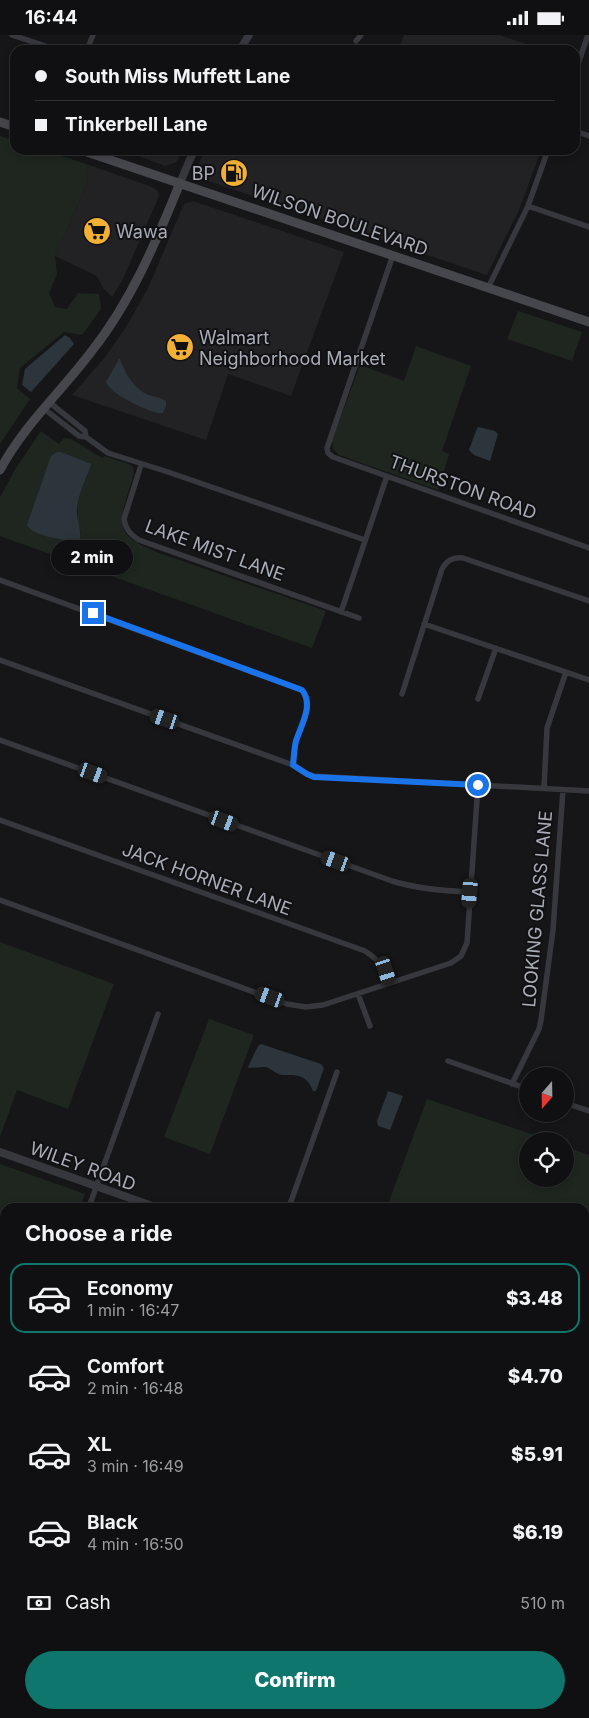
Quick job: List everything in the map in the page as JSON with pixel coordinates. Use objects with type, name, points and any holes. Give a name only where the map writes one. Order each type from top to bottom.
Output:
[{"type":"main road","name":"WILSON BOULEVARD","points":[[96,155],[589,321]]},
{"type":"main road","points":[[0,470],[23,433],[91,353],[119,312],[133,288],[180,183]]},
{"type":"street","points":[[12,35],[42,45]]},
{"type":"street","points":[[356,41],[361,35]]},
{"type":"street","points":[[580,60],[588,35]]},
{"type":"street","points":[[180,183],[192,155]]},
{"type":"street","points":[[488,287],[528,206],[546,155]]},
{"type":"street","points":[[528,206],[589,227]]},
{"type":"street","name":"THURSTON ROAD","points":[[393,255],[334,424],[327,448],[328,453],[333,457],[589,548]]},
{"type":"street","points":[[46,405],[75,423],[85,431],[86,437]]},
{"type":"street","points":[[46,405],[79,436],[86,437],[108,453],[365,540]]},
{"type":"street","points":[[70,429],[75,423]]},
{"type":"street","name":"LAKE MIST LANE","points":[[141,465],[125,512],[126,527],[131,535],[148,544],[359,618]]},
{"type":"street","points":[[341,612],[387,476]]},
{"type":"street","points":[[402,693],[442,569],[455,557],[463,558],[589,601]]},
{"type":"street","points":[[0,580],[302,690],[308,701],[308,707],[295,744],[293,765]]},
{"type":"street","points":[[424,624],[589,680]]},
{"type":"street","points":[[478,699],[496,648]]},
{"type":"street","points":[[0,660],[293,765],[314,777],[589,791]]},
{"type":"street","points":[[544,789],[547,728],[566,672]]},
{"type":"street","points":[[0,740],[392,881],[432,890],[470,893]]},
{"type":"street","points":[[0,900],[296,1006],[313,1007],[451,963],[461,956],[467,943],[478,785]]},
{"type":"street","name":"LOOKING GLASS LANE","points":[[512,1084],[537,1035],[542,1019],[553,930],[563,789]]},
{"type":"street","name":"JACK HORNER LANE","points":[[0,820],[366,951],[380,962],[386,971],[390,983]]},
{"type":"street","points":[[358,994],[370,1026]]},
{"type":"street","points":[[90,1203],[158,1014]]},
{"type":"street","points":[[448,1061],[519,1086]]},
{"type":"street","points":[[290,1203],[337,1072]]},
{"type":"street","points":[[574,1106],[589,1111]]},
{"type":"street","name":"WILEY ROAD","points":[[0,1152],[143,1203]]},
{"type":"shaded area","points":[[404,35],[499,35],[529,45],[400,45]]},
{"type":"shaded area","points":[[0,136],[10,139],[10,155],[58,155],[86,164],[88,181],[55,256],[57,274],[49,293],[55,307],[67,309],[78,293],[99,294],[101,309],[82,335],[64,332],[20,368],[17,388],[30,399],[0,444]]},
{"type":"shaded area","points":[[136,155],[180,155],[177,162],[165,166]]},
{"type":"shaded area","points":[[203,155],[539,155],[519,210],[487,275],[208,181],[201,177],[197,168]]},
{"type":"shaded area","points":[[86,164],[152,187],[158,191],[159,196],[123,279],[112,297],[103,288],[97,276],[55,256],[88,181]]},
{"type":"shaded area","points":[[193,201],[344,252],[291,396],[228,374],[206,440],[72,395],[106,356],[126,327],[148,288],[184,204]]},
{"type":"shaded area","points":[[518,311],[582,332],[572,361],[507,339]]},
{"type":"shaded area","points":[[65,335],[74,344],[31,392],[22,385],[25,369]]},
{"type":"shaded area","points":[[416,346],[471,366],[442,451],[449,454],[438,490],[339,455],[333,449],[332,441],[360,365],[404,381]]},
{"type":"shaded area","points":[[119,359],[137,388],[146,394],[166,401],[163,413],[150,411],[122,397],[109,387],[106,382]]},
{"type":"shaded area","points":[[479,427],[495,431],[498,434],[490,461],[474,455],[469,450]]},
{"type":"shaded area","points":[[41,431],[59,444],[64,438],[71,439],[103,458],[104,456],[129,464],[133,467],[134,474],[122,521],[128,535],[134,541],[159,553],[326,611],[312,648],[0,536],[0,497],[16,468]],"holes":[[[89,472],[78,503],[81,535],[30,529]]]},
{"type":"shaded area","points":[[57,452],[91,464],[78,504],[77,514],[80,537],[77,542],[42,535],[27,525],[51,456]]},
{"type":"shaded area","points":[[0,942],[114,984],[68,1109],[17,1090],[0,1137]]},
{"type":"shaded area","points":[[209,1019],[254,1035],[210,1154],[164,1137]]},
{"type":"shaded area","points":[[261,1044],[321,1064],[324,1068],[316,1091],[313,1091],[308,1082],[302,1077],[281,1075],[265,1067],[249,1068],[258,1046]]},
{"type":"shaded area","points":[[388,1091],[403,1096],[390,1130],[378,1126],[377,1121]]},
{"type":"shaded area","points":[[427,1099],[525,1132],[519,1132],[519,1187],[574,1187],[574,1149],[589,1155],[589,1203],[388,1203]]},
{"type":"shaded area","points":[[0,1164],[85,1194],[82,1203],[0,1203]]},
{"type":"place","name":"BP","points":[[234,173]]},
{"type":"place","name":"Wawa","points":[[97,231]]},
{"type":"place","name":"Walmart Neighborhood Market","points":[[180,347]]},
{"type":"route","points":[[93,613],[302,690],[306,695],[308,707],[295,744],[293,765],[307,774],[314,777],[478,785]]}]
